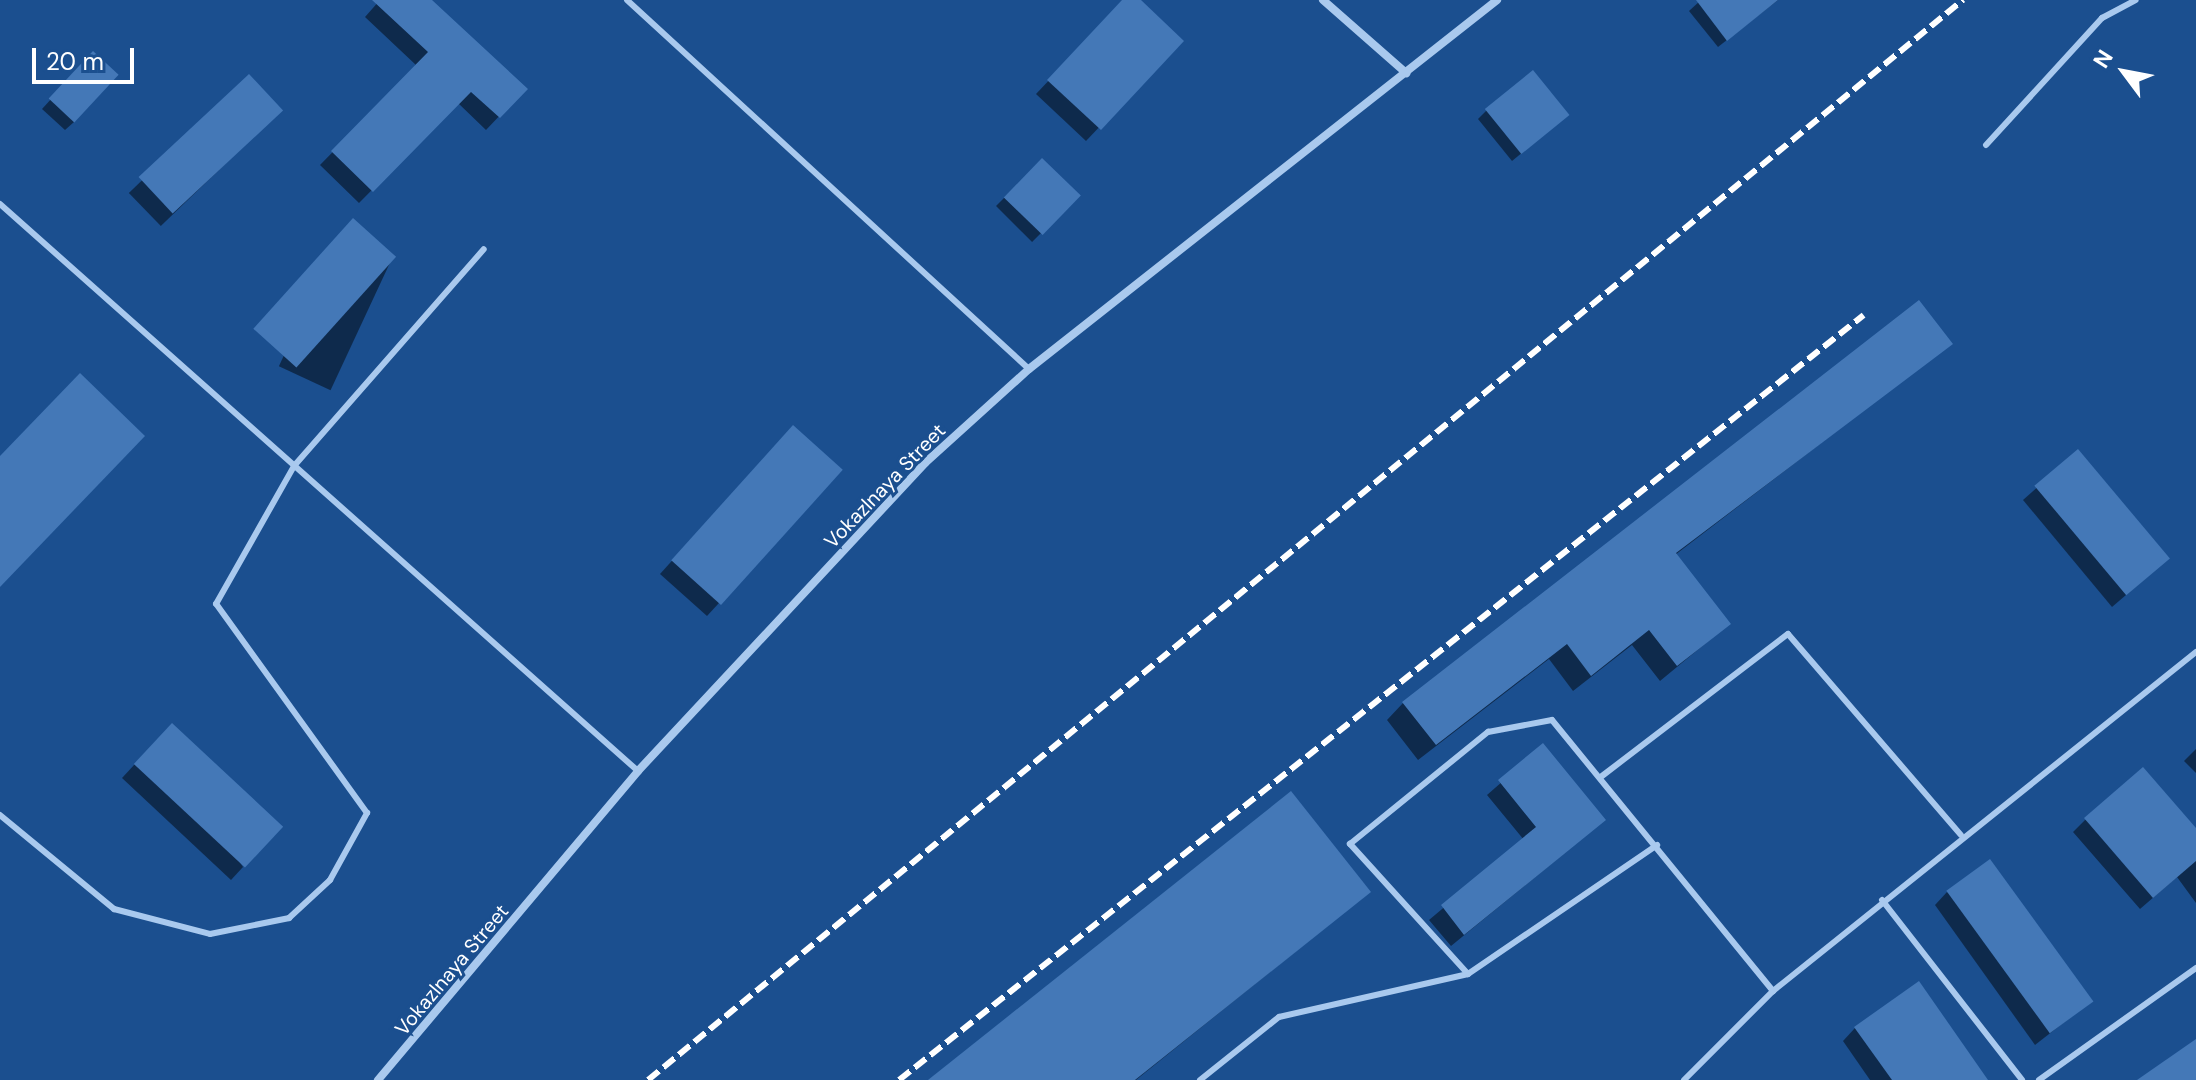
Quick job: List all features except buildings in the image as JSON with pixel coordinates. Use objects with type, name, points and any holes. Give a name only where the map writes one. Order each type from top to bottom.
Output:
[{"type":"street","points":[[1323,0],[1406,73]]},
{"type":"street","name":"Vokazlnaya Street","points":[[378,1080],[638,771],[925,463],[1029,369],[1497,0]]},
{"type":"lane","points":[[627,0],[1029,369]]},
{"type":"lane","points":[[1986,145],[2102,18],[2136,0]]},
{"type":"lane","points":[[0,204],[638,771]]},
{"type":"lane","points":[[0,815],[114,909],[210,934],[289,918],[330,880],[367,813],[216,604],[294,466],[484,249]]},
{"type":"lane","points":[[1602,776],[1788,634],[1961,835]]},
{"type":"lane","points":[[1684,1080],[1773,991],[1961,835],[2196,652]]},
{"type":"lane","points":[[1468,974],[1350,844],[1488,732],[1552,720],[1602,776],[1773,991]]},
{"type":"lane","points":[[1200,1080],[1279,1017],[1468,974],[1657,845]]},
{"type":"lane","points":[[1882,900],[2022,1080]]},
{"type":"lane","points":[[2039,1080],[2196,968]]},
{"type":"railway","points":[[648,1080],[1963,0]]},
{"type":"railway","points":[[899,1080],[1864,315]]}]
